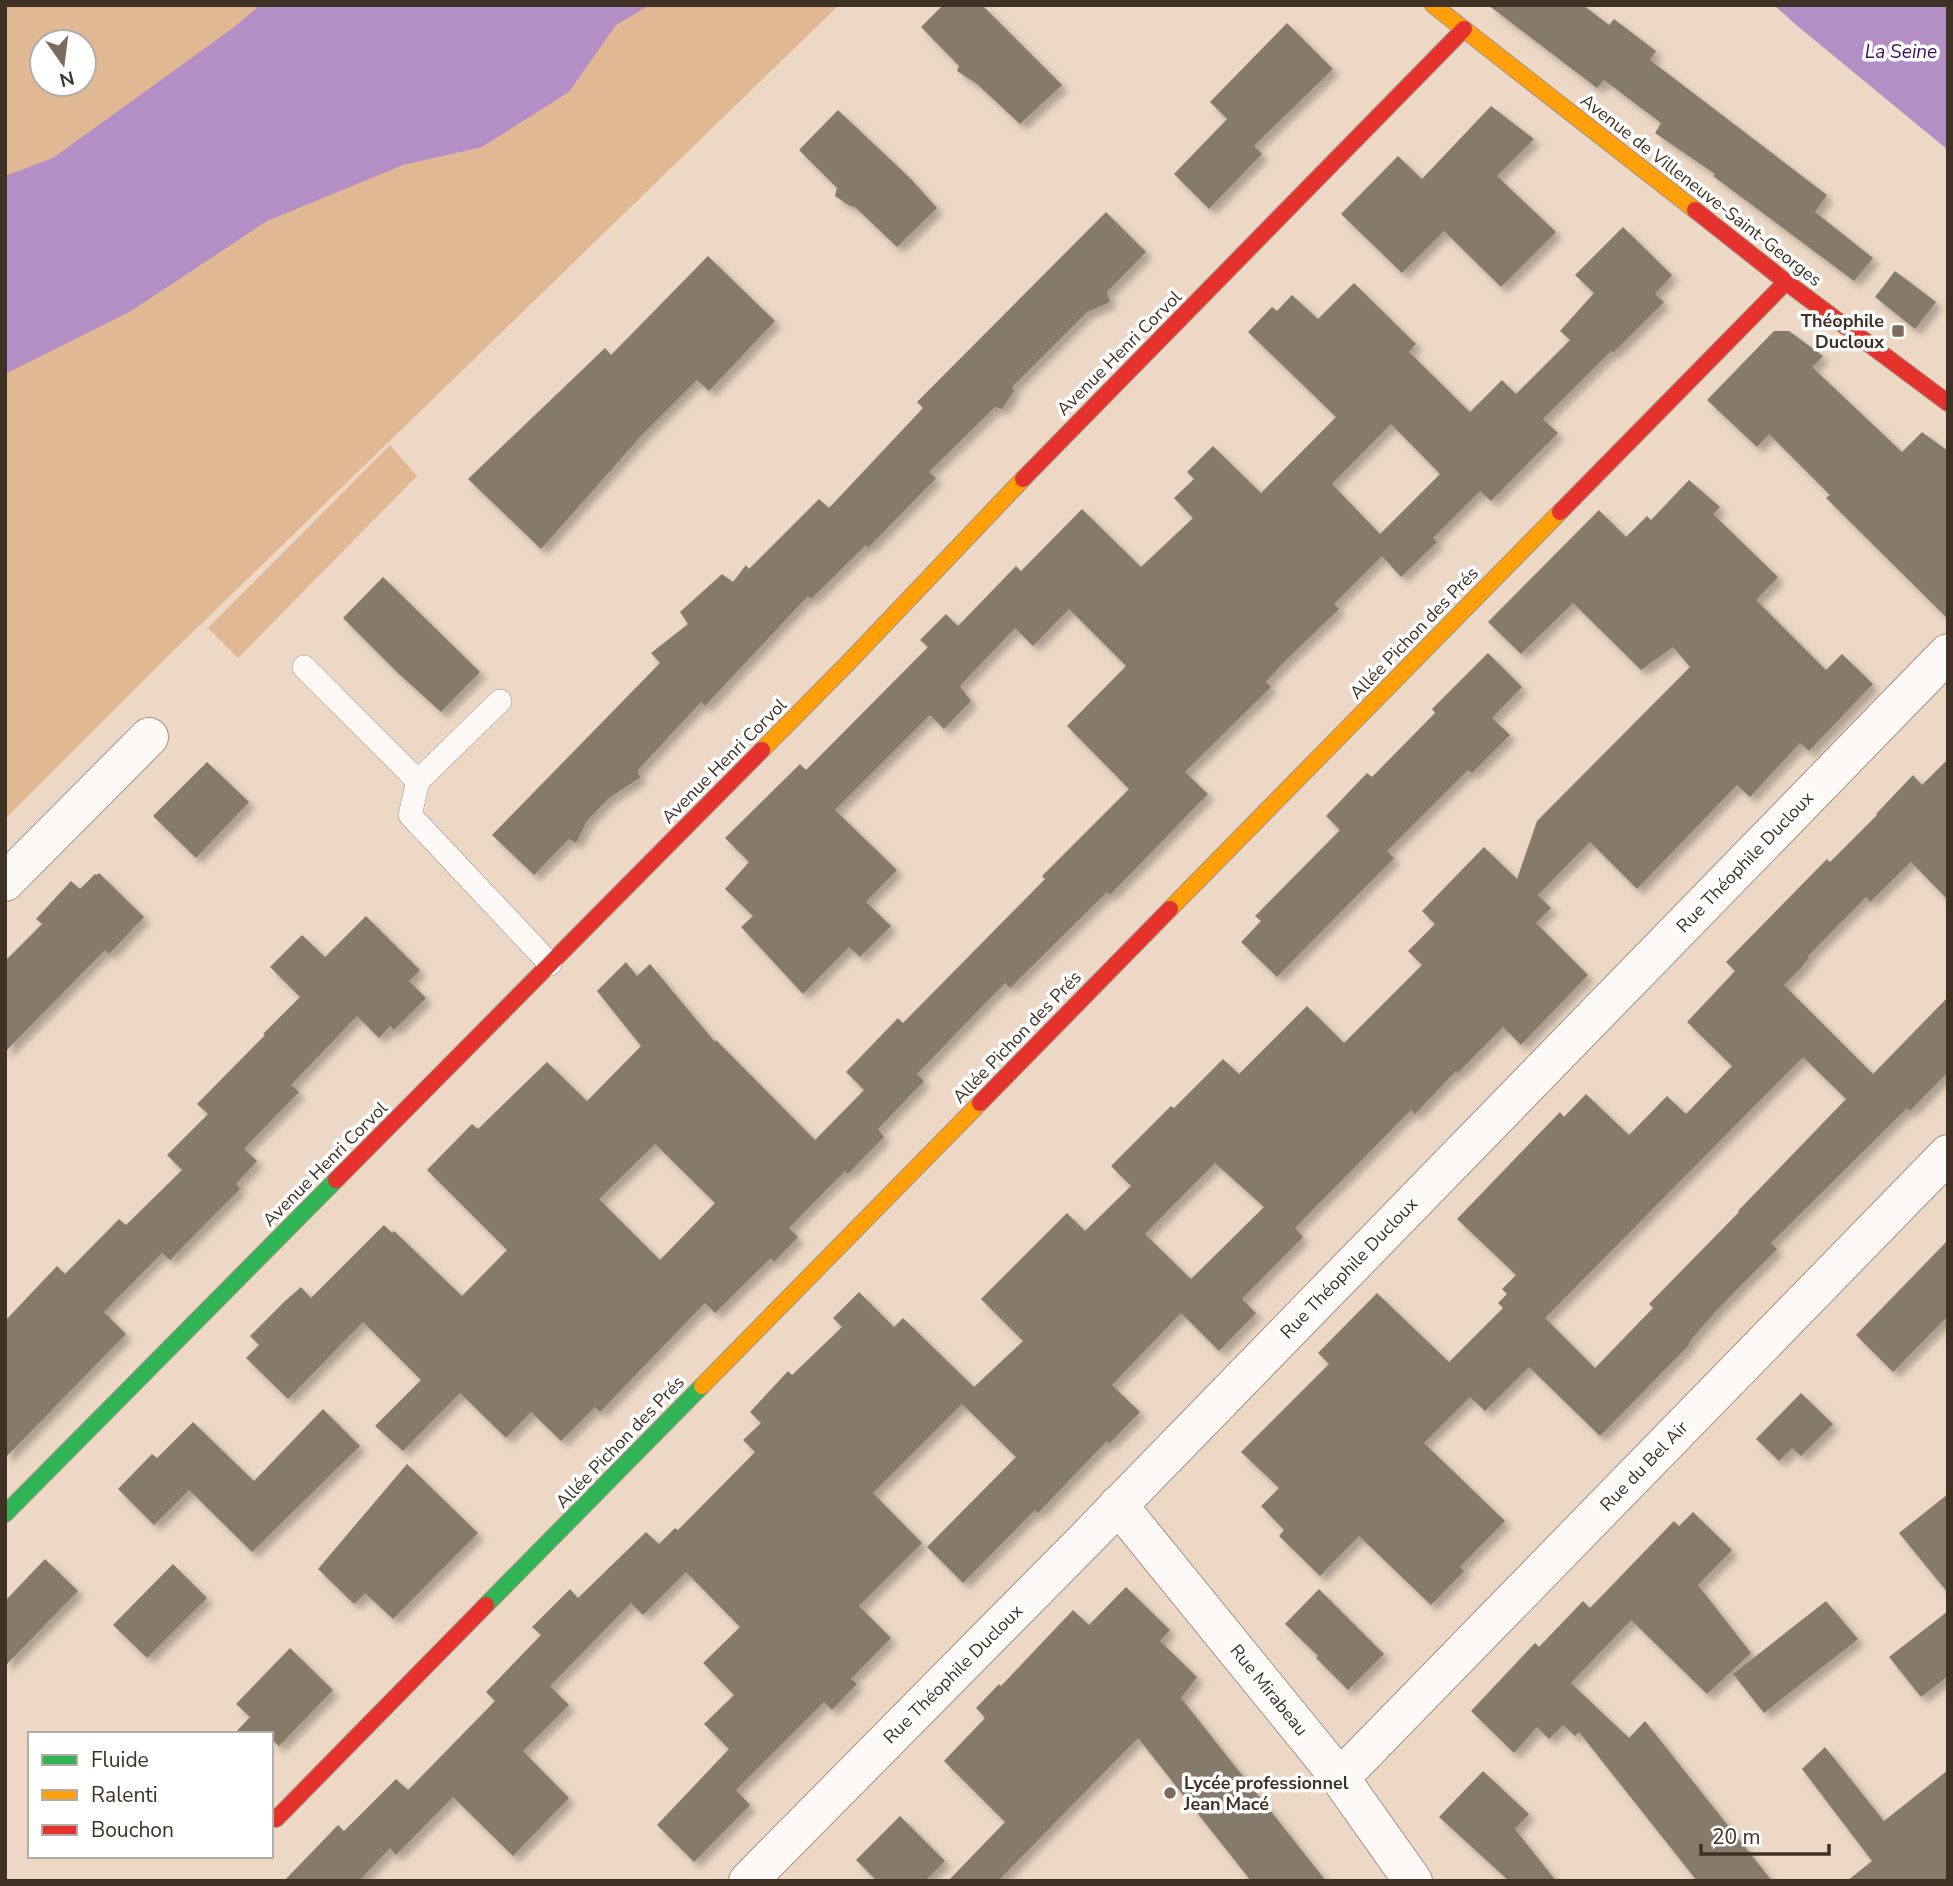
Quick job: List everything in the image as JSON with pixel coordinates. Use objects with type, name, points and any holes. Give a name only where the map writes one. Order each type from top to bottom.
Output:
[{"type":"street","name":"Avenue de Villeneuve-Saint-Georges","points":[[1433,5],[1786,282],[1948,403]]},
{"type":"street","name":"Avenue Henri Corvol","points":[[5,1514],[837,674],[989,513],[1464,29]]},
{"type":"street","name":"Allée Pichon des Prés","points":[[276,1819],[1786,282]]},
{"type":"street","name":"Rue Théophile Ducloux","points":[[748,1881],[1118,1506],[1948,653]]},
{"type":"street","points":[[5,882],[149,737]]},
{"type":"street","name":"Rue du Bel Air","points":[[1340,1778],[1948,1154]]},
{"type":"street","name":"Rue Mirabeau","points":[[1118,1506],[1340,1778],[1413,1881]]},
{"type":"lane","points":[[304,667],[418,781]]},
{"type":"lane","points":[[500,701],[418,781],[410,815],[550,964]]},
{"type":"shaded area","points":[[5,5],[839,5],[165,659],[5,819]]},
{"type":"shaded area","points":[[390,445],[417,476],[238,658],[208,628]]},
{"type":"water","points":[[260,5],[650,5],[616,25],[569,92],[482,147],[403,165],[267,221],[131,311],[5,374],[5,176],[53,158],[233,28]]},
{"type":"water","name":"La Seine","points":[[1774,5],[1948,5],[1948,150],[1795,24]]},
{"type":"building","points":[[943,5],[982,5],[1062,85],[1020,124],[977,84],[957,71],[959,66],[921,27]]},
{"type":"building","points":[[1488,5],[1583,5],[1609,25],[1614,19],[1656,51],[1650,60],[1827,195],[1815,212],[1873,258],[1854,281],[1713,176],[1715,174],[1655,133],[1661,123],[1604,80],[1597,88]]},
{"type":"building","points":[[1287,23],[1333,69],[1254,146],[1262,154],[1209,209],[1174,174],[1227,119],[1210,102]]},
{"type":"building","points":[[1491,106],[1534,139],[1497,176],[1556,232],[1501,287],[1444,231],[1402,273],[1341,214],[1398,156],[1422,179]]},
{"type":"building","points":[[838,110],[911,179],[937,208],[897,247],[855,207],[835,196],[837,188],[799,150]]},
{"type":"building","points":[[1106,212],[1146,252],[1107,292],[1110,302],[1087,312],[1012,387],[1014,391],[1002,409],[995,407],[929,472],[936,478],[868,548],[866,545],[811,599],[808,596],[705,706],[701,702],[638,770],[640,778],[610,797],[587,821],[576,843],[569,839],[534,875],[492,835],[660,663],[651,653],[688,624],[680,612],[722,574],[733,582],[746,565],[749,569],[819,499],[829,508],[923,408],[917,402]]},
{"type":"building","points":[[1623,227],[1672,275],[1655,294],[1664,302],[1543,419],[1558,433],[1491,501],[1480,491],[1433,538],[1437,542],[1401,577],[1382,556],[1334,604],[1339,609],[1266,682],[1271,687],[1185,772],[1208,794],[1110,895],[1107,892],[1010,988],[1005,983],[917,1074],[924,1081],[878,1129],[884,1137],[848,1174],[845,1171],[789,1228],[798,1237],[774,1262],[771,1258],[715,1313],[705,1303],[600,1412],[595,1407],[561,1441],[531,1412],[506,1438],[460,1393],[403,1451],[375,1426],[421,1380],[363,1322],[288,1399],[246,1358],[259,1345],[250,1336],[285,1301],[301,1287],[311,1298],[384,1225],[392,1233],[394,1231],[462,1296],[507,1250],[427,1170],[472,1124],[478,1129],[547,1062],[587,1101],[641,1046],[597,991],[626,962],[637,976],[650,964],[715,1042],[716,1040],[815,1140],[864,1090],[846,1072],[898,1018],[903,1023],[1045,879],[1042,876],[1129,789],[1067,726],[1126,666],[1069,609],[1033,646],[1015,628],[960,686],[971,701],[944,729],[930,715],[835,810],[897,870],[866,902],[891,926],[860,957],[849,947],[803,994],[741,927],[753,916],[725,889],[749,862],[725,838],[800,764],[806,770],[928,647],[920,640],[946,614],[958,626],[1016,566],[1021,571],[1082,509],[1141,567],[1193,518],[1174,498],[1194,479],[1187,472],[1213,446],[1261,493],[1336,417],[1248,332],[1272,307],[1277,311],[1292,295],[1318,319],[1354,283],[1416,344],[1409,352],[1470,412],[1502,380],[1516,394],[1570,340],[1560,331],[1594,293],[1575,275]],"holes":[[[1391,424],[1440,474],[1380,534],[1332,484]],[[655,1144],[715,1203],[660,1260],[599,1199]]]},
{"type":"building","points":[[708,256],[775,321],[709,391],[697,380],[642,435],[541,549],[468,479],[605,348],[611,355]]},
{"type":"building","points":[[1895,271],[1936,302],[1915,329],[1875,297]]},
{"type":"building","points":[[1774,331],[1789,331],[1823,356],[1812,367],[1902,452],[1922,432],[1948,451],[1948,619],[1826,498],[1830,495],[1769,434],[1757,447],[1707,400]]},
{"type":"building","points":[[1689,480],[1720,507],[1713,514],[1778,577],[1756,600],[1826,670],[1842,654],[1873,684],[1809,751],[1800,743],[1750,797],[1737,785],[1637,889],[1590,842],[1538,895],[1551,908],[1536,923],[1588,975],[1521,1045],[1503,1027],[1415,1114],[1411,1110],[1295,1228],[1303,1237],[1242,1299],[1256,1313],[1219,1351],[1181,1313],[1112,1385],[1140,1412],[1109,1444],[1107,1441],[1038,1513],[1035,1510],[963,1583],[927,1547],[1016,1457],[962,1404],[873,1493],[922,1543],[859,1606],[891,1638],[851,1679],[857,1684],[832,1710],[824,1702],[736,1790],[750,1805],[694,1862],[657,1825],[729,1749],[704,1724],[734,1695],[703,1663],[740,1627],[686,1572],[643,1615],[631,1603],[550,1686],[569,1705],[523,1751],[569,1798],[513,1856],[453,1797],[396,1855],[390,1848],[359,1881],[284,1881],[338,1825],[344,1831],[396,1779],[408,1790],[495,1701],[486,1692],[541,1635],[532,1627],[570,1589],[578,1598],[646,1532],[659,1544],[675,1528],[678,1530],[755,1452],[743,1440],[761,1423],[750,1412],[788,1371],[792,1375],[842,1327],[833,1318],[859,1292],[894,1327],[903,1318],[974,1387],[1023,1341],[981,1299],[1067,1213],[1085,1231],[1131,1186],[1111,1166],[1171,1106],[1174,1108],[1223,1059],[1239,1074],[1307,1006],[1344,1043],[1422,965],[1408,951],[1435,924],[1422,911],[1484,847],[1517,879],[1537,821],[1690,667],[1673,647],[1641,670],[1573,603],[1521,654],[1488,622],[1599,510],[1626,537],[1647,516],[1651,520]],"holes":[[[1215,1163],[1264,1207],[1191,1279],[1145,1234]]]},
{"type":"building","points":[[383,577],[480,672],[441,712],[343,618]]},
{"type":"building","points":[[1488,653],[1522,687],[1492,718],[1510,735],[1472,773],[1468,770],[1387,851],[1394,858],[1277,977],[1241,942],[1261,921],[1255,916],[1340,830],[1326,816],[1367,773],[1372,777],[1435,713],[1432,709]]},
{"type":"building","points":[[1948,759],[1948,900],[1911,862],[1870,902],[1866,897],[1808,956],[1801,968],[1784,985],[1873,1074],[1948,997],[1948,1072],[1910,1111],[1907,1108],[1771,1243],[1777,1249],[1718,1309],[1690,1344],[1600,1436],[1529,1367],[1485,1411],[1470,1397],[1424,1443],[1505,1521],[1460,1567],[1464,1571],[1431,1605],[1359,1536],[1320,1576],[1279,1536],[1284,1530],[1261,1506],[1279,1488],[1241,1452],[1329,1364],[1318,1353],[1377,1293],[1449,1362],[1503,1308],[1498,1303],[1507,1294],[1502,1289],[1516,1275],[1457,1219],[1560,1112],[1564,1117],[1586,1094],[1629,1135],[1667,1096],[1686,1114],[1732,1066],[1687,1022],[1735,971],[1726,962],[1827,859],[1830,862],[1877,815],[1913,775],[1922,785]],"holes":[[[1803,1057],[1846,1099],[1649,1304],[1653,1308],[1595,1368],[1545,1318]]]},
{"type":"building","points":[[207,762],[249,802],[196,858],[153,816]]},
{"type":"building","points":[[99,873],[144,917],[109,954],[105,950],[5,1052],[5,961],[42,924],[36,919],[71,881],[80,889]]},
{"type":"building","points":[[366,916],[420,970],[409,981],[426,998],[394,1030],[390,1026],[379,1038],[357,1016],[291,1085],[299,1092],[244,1149],[257,1161],[236,1184],[240,1189],[170,1260],[162,1253],[104,1312],[126,1334],[5,1458],[5,1321],[57,1266],[65,1274],[119,1219],[126,1225],[182,1170],[167,1155],[208,1114],[197,1104],[300,997],[270,967],[302,935],[325,957]]},
{"type":"building","points":[[1948,1240],[1948,1316],[1893,1372],[1856,1335]]},
{"type":"building","points":[[1801,1393],[1833,1424],[1801,1456],[1792,1448],[1779,1461],[1756,1439]]},
{"type":"building","points":[[323,1409],[360,1446],[252,1552],[189,1490],[154,1525],[118,1489],[152,1454],[157,1458],[193,1422],[254,1481]]},
{"type":"building","points":[[407,1464],[478,1533],[393,1619],[365,1593],[354,1604],[318,1569]]},
{"type":"building","points":[[1948,1494],[1948,1593],[1899,1533]]},
{"type":"building","points":[[1693,1512],[1732,1550],[1698,1585],[1751,1653],[1707,1694],[1631,1620],[1571,1683],[1629,1738],[1645,1721],[1772,1881],[1697,1881],[1579,1732],[1575,1736],[1563,1725],[1549,1739],[1537,1727],[1514,1753],[1471,1711],[1535,1643],[1539,1647],[1583,1601],[1590,1608],[1674,1521],[1679,1526]]},
{"type":"building","points":[[45,1559],[78,1591],[5,1666],[5,1601]]},
{"type":"building","points":[[173,1564],[207,1598],[147,1658],[113,1625]]},
{"type":"building","points":[[1126,1587],[1170,1630],[1160,1641],[1197,1677],[1181,1698],[1326,1881],[1251,1881],[1138,1738],[998,1881],[948,1881],[1005,1822],[944,1761],[985,1718],[976,1708],[999,1684],[1001,1686],[1073,1610],[1089,1625]]},
{"type":"building","points":[[1319,1589],[1384,1654],[1348,1690],[1285,1624]]},
{"type":"building","points":[[1826,1601],[1858,1639],[1764,1713],[1733,1674]]},
{"type":"building","points":[[1948,1611],[1948,1676],[1921,1697],[1889,1657]]},
{"type":"building","points":[[290,1648],[333,1690],[279,1746],[273,1741],[273,1732],[236,1732],[250,1717],[236,1704]]},
{"type":"building","points":[[1825,1747],[1884,1821],[1948,1770],[1948,1881],[1847,1881],[1872,1861],[1802,1769]]},
{"type":"building","points":[[1483,1771],[1529,1814],[1515,1829],[1556,1881],[1509,1881],[1439,1817]]},
{"type":"building","points":[[900,1816],[945,1861],[925,1881],[877,1881],[856,1860]]},
{"type":"traffic: fast","points":[[5,1514],[336,1180]]},
{"type":"traffic: fast","points":[[486,1605],[702,1386]]},
{"type":"traffic: slow","points":[[1433,5],[1695,210]]},
{"type":"traffic: slow","points":[[762,750],[1023,479]]},
{"type":"traffic: slow","points":[[1170,909],[1560,512]]},
{"type":"traffic: slow","points":[[702,1386],[980,1103]]},
{"type":"traffic: jam","points":[[1023,479],[1464,29]]},
{"type":"traffic: jam","points":[[1695,210],[1948,403]]},
{"type":"traffic: jam","points":[[1560,512],[1786,282]]},
{"type":"traffic: jam","points":[[336,1180],[762,750]]},
{"type":"traffic: jam","points":[[980,1103],[1170,909]]},
{"type":"traffic: jam","points":[[276,1819],[486,1605]]},
{"type":"place","name":"Théophile Ducloux","points":[[1898,331]]},
{"type":"place","name":"Lycée professionnel Jean Macé","points":[[1170,1793]]}]
